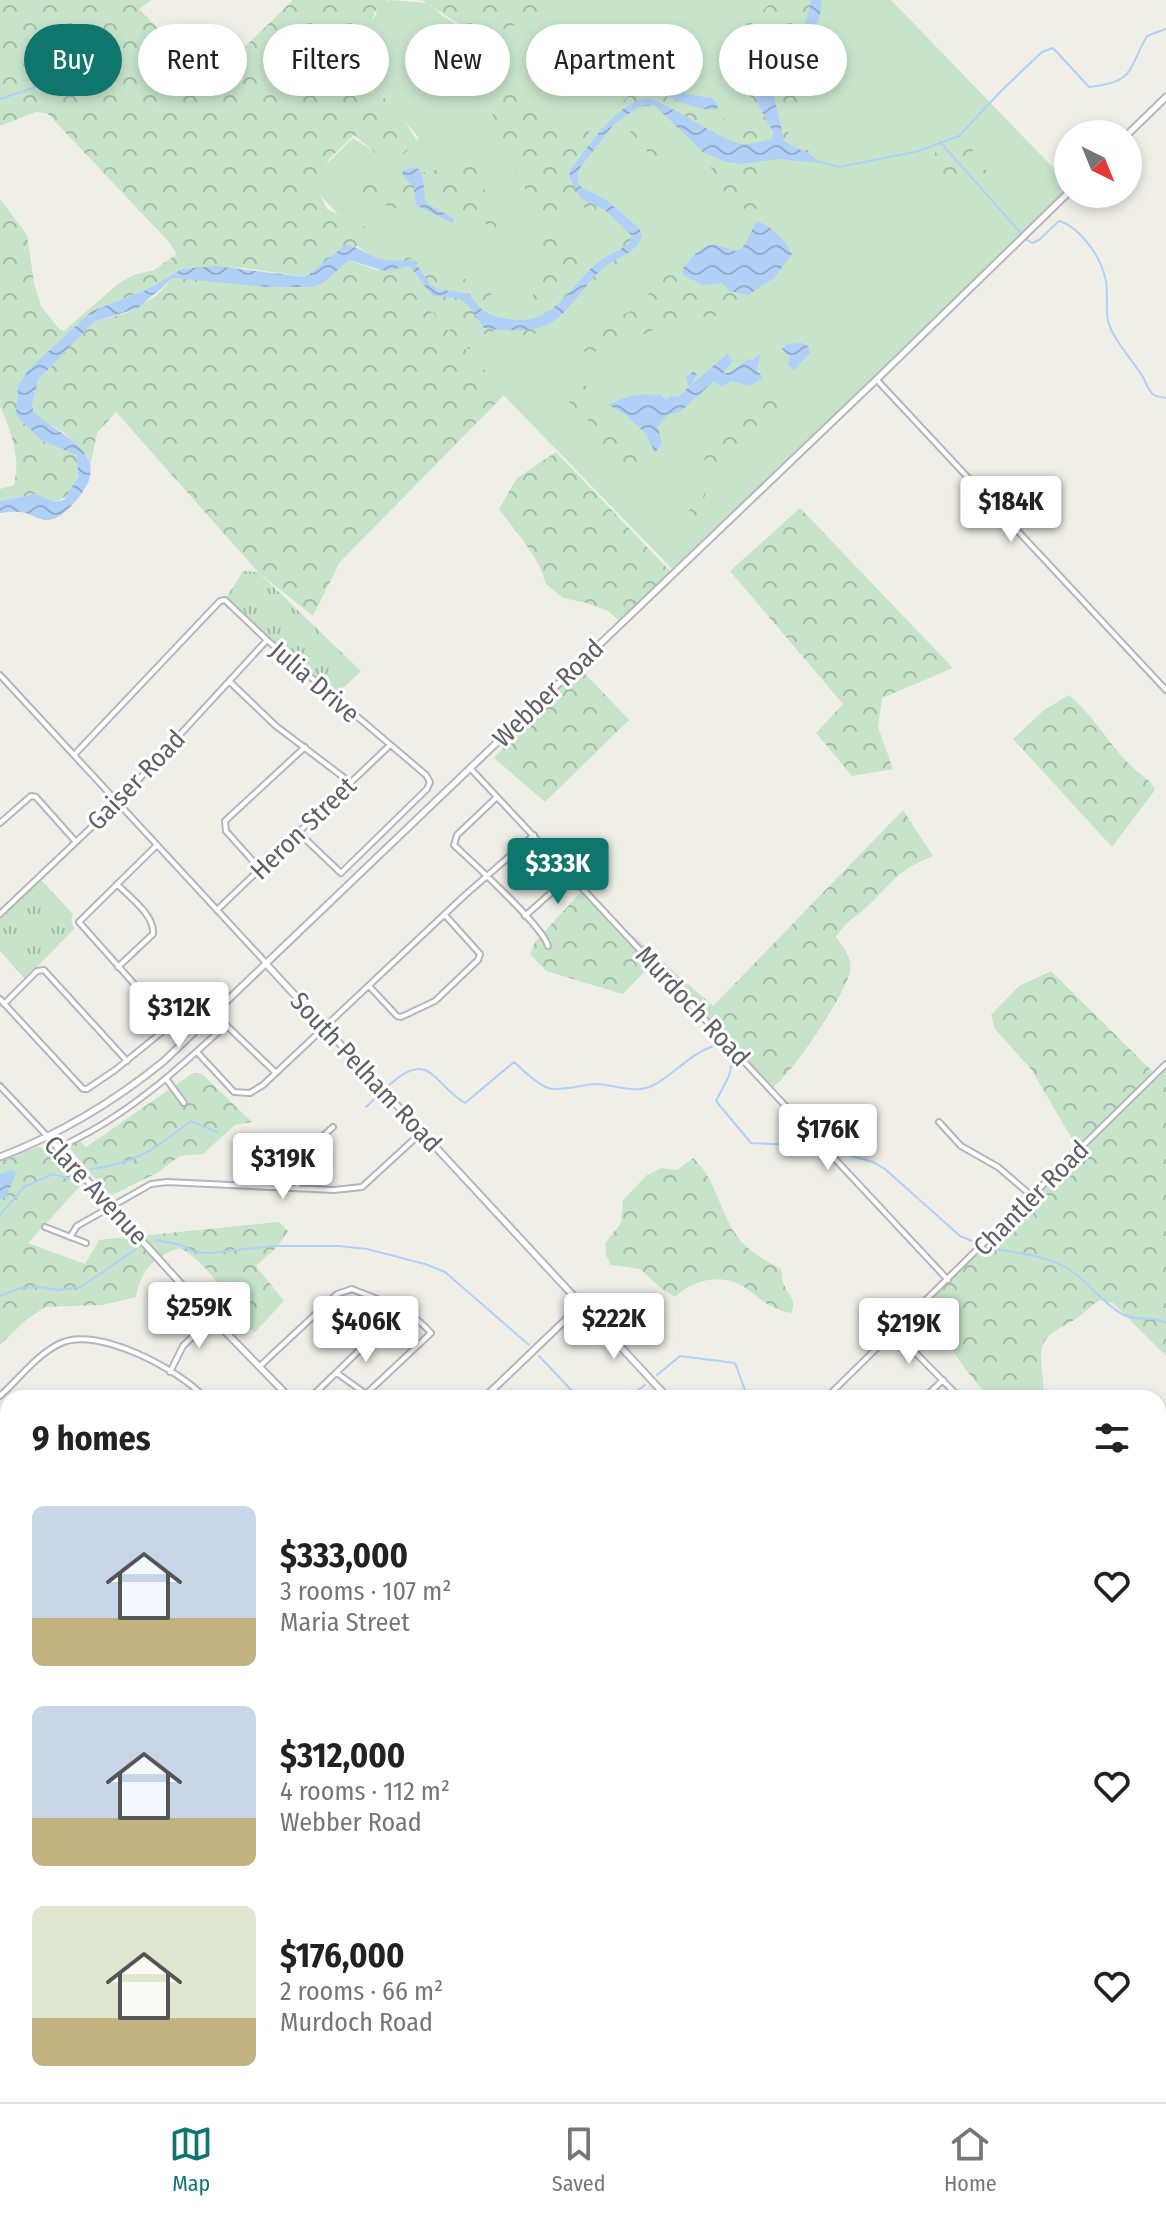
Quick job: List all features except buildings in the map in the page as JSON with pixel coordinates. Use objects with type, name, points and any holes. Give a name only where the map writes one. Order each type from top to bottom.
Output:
[{"type":"main road","points":[[1142,120],[1166,97]]},
{"type":"main road","name":"Webber Road","points":[[0,1157],[99,1108],[143,1078],[267,965],[1054,207]]},
{"type":"main road","name":"South Pelham Road","points":[[267,965],[661,1390]]},
{"type":"main road","name":"Clare Avenue","points":[[47,1136],[212,1318],[282,1390]]},
{"type":"main road","points":[[492,1390],[581,1305]]},
{"type":"street","points":[[876,379],[1166,690]]},
{"type":"street","name":"Julia Drive","points":[[74,755],[220,601],[225,600],[267,640],[426,775],[430,782],[427,789],[341,873],[299,833]]},
{"type":"street","name":"Gaiser Road","points":[[0,914],[118,802],[267,640]]},
{"type":"street","name":"South Pelham Road","points":[[0,675],[267,965]]},
{"type":"street","points":[[229,681],[276,726],[351,783]]},
{"type":"street","name":"Heron Street","points":[[217,910],[389,746]]},
{"type":"street","points":[[260,869],[226,831],[225,821],[305,747]]},
{"type":"street","name":"Murdoch Road","points":[[470,768],[948,1280]]},
{"type":"street","points":[[0,823],[31,796],[36,797],[76,842]]},
{"type":"street","points":[[497,797],[454,840],[454,845],[525,916],[547,940],[548,946]]},
{"type":"street","points":[[197,1052],[234,1092],[250,1093],[263,1085],[534,835]]},
{"type":"street","points":[[127,1061],[44,970],[37,971],[2,1002],[83,1089],[127,1061],[169,1024],[79,922],[157,845]]},
{"type":"street","points":[[525,916],[571,874]]},
{"type":"street","points":[[117,884],[154,927],[153,934],[118,967]]},
{"type":"street","points":[[369,986],[401,1017],[435,1001],[478,960],[480,954],[444,915]]},
{"type":"street","points":[[70,1142],[91,1132],[167,1080],[226,1025],[275,1072]]},
{"type":"street","name":"Chantler Road","points":[[834,1390],[1166,1064]]},
{"type":"street","points":[[167,1080],[184,1103]]},
{"type":"street","name":"Clare Avenue","points":[[0,1086],[47,1136]]},
{"type":"street","points":[[939,1122],[961,1146],[998,1167],[1033,1197]]},
{"type":"street","points":[[297,1187],[300,1157],[333,1127]]},
{"type":"street","points":[[70,1237],[77,1226],[151,1184],[167,1182],[334,1190],[362,1187],[422,1132]]},
{"type":"street","points":[[45,1227],[86,1243]]},
{"type":"street","points":[[260,1366],[337,1294],[352,1289],[419,1318],[431,1333],[370,1390]]},
{"type":"street","points":[[319,1390],[401,1310]]},
{"type":"street","points":[[170,1372],[183,1346],[212,1318]]},
{"type":"street","points":[[895,1332],[952,1390]]},
{"type":"street","points":[[6,1390],[51,1348],[74,1339],[116,1344],[190,1382],[198,1390]]},
{"type":"street","points":[[337,1373],[360,1390]]},
{"type":"street","points":[[932,1390],[943,1380]]},
{"type":"green space","points":[[0,0],[152,0],[139,9],[154,24],[138,24],[138,96],[247,96],[247,45],[263,29],[263,96],[383,96],[402,117],[417,141],[389,164],[354,135],[330,158],[319,174],[318,191],[327,209],[375,232],[383,244],[385,260],[357,246],[306,277],[243,268],[182,269],[146,290],[92,311],[19,386],[42,441],[77,455],[75,484],[67,495],[55,502],[36,494],[0,501],[0,489],[14,485],[16,455],[0,406],[0,199],[27,235],[34,283],[41,306],[64,331],[118,284],[133,275],[154,270],[177,254],[47,113],[36,112],[0,126]]},
{"type":"green space","points":[[293,0],[387,0],[375,11],[371,24],[268,24]]},
{"type":"green space","points":[[391,0],[427,3],[456,24],[405,24],[405,96],[510,96],[510,24],[507,24],[545,0],[891,0],[1054,169],[1054,204],[678,575],[388,276],[380,239],[338,214],[315,190],[315,175],[353,138],[389,161],[419,138],[384,96],[389,96],[389,24],[370,24],[382,3]]},
{"type":"green space","points":[[422,0],[577,0],[510,27],[510,24],[457,23]]},
{"type":"green space","points":[[772,0],[823,0],[813,24],[746,24]]},
{"type":"green space","points":[[523,92],[543,104],[562,124],[589,131],[590,148],[572,179],[597,206],[596,210],[573,205],[549,222],[543,222],[498,138],[492,112],[499,100],[510,93]]},
{"type":"green space","points":[[630,96],[667,96],[694,109],[720,114],[726,122],[737,122],[750,97],[803,96],[788,131],[794,141],[814,154],[822,164],[794,164],[776,171],[762,183],[764,206],[752,210],[738,208],[714,179],[713,171],[702,155],[656,111],[647,109],[632,120],[641,137],[657,145],[657,158],[642,148],[617,113]]},
{"type":"green space","points":[[954,139],[969,145],[993,177],[990,187],[970,181],[958,192],[936,177],[931,169],[937,145]]},
{"type":"green space","points":[[464,152],[474,159],[479,171],[497,221],[495,231],[485,223],[466,220],[455,205],[441,197],[429,197],[419,209],[410,212],[359,198],[357,194],[357,189],[372,181],[394,180],[443,168],[449,159]]},
{"type":"green space","points":[[544,232],[571,248],[578,244],[593,259],[628,238],[640,240],[639,251],[631,263],[616,265],[587,284],[547,328],[527,335],[514,334],[542,274],[544,250],[540,238]]},
{"type":"green space","points":[[396,253],[407,256],[437,276],[471,281],[488,290],[496,311],[493,333],[476,332],[468,341],[471,352],[392,270],[506,393],[340,562],[313,616],[258,572],[116,412],[97,433],[90,467],[87,455],[63,432],[34,412],[32,406],[38,380],[94,322],[126,313],[156,296],[173,278],[295,287],[349,260],[376,270],[391,268],[389,260]]},
{"type":"green space","points":[[673,271],[700,286],[715,285],[736,295],[746,296],[753,303],[743,313],[674,322],[608,349],[585,352],[582,347],[597,331],[640,307],[651,287]]},
{"type":"green space","points":[[582,384],[589,387],[589,401],[641,458],[638,467],[631,471],[610,461],[602,452],[604,436],[569,402],[572,388]]},
{"type":"green space","points":[[765,385],[781,402],[778,408],[767,413],[764,418],[766,425],[753,443],[738,455],[734,449],[718,464],[692,527],[687,531],[684,528],[688,513],[707,469],[704,459],[711,437],[726,416],[729,414],[735,419],[748,412],[750,407],[747,402],[757,389]]},
{"type":"green space","points":[[556,452],[672,573],[621,622],[608,611],[563,598],[546,584],[539,565],[499,509],[517,478]]},
{"type":"green space","points":[[800,508],[953,668],[882,698],[878,727],[893,769],[852,776],[816,733],[843,704],[730,571]]},
{"type":"green space","points":[[243,571],[258,572],[361,671],[333,698],[225,600]]},
{"type":"green space","points":[[578,666],[629,720],[545,802],[494,758]]},
{"type":"green space","points":[[1069,695],[1155,790],[1112,847],[1013,739],[1044,710]]},
{"type":"green space","points":[[903,810],[933,856],[903,872],[836,937],[850,961],[846,982],[805,1051],[773,1087],[653,963],[623,994],[546,971],[530,954],[535,942],[582,891],[713,1006]]},
{"type":"green space","points":[[41,880],[73,914],[74,929],[25,979],[0,951],[0,918]]},
{"type":"green space","points":[[1051,971],[1157,1076],[1166,1070],[1166,1356],[1113,1303],[1101,1300],[1054,1332],[1044,1343],[1041,1350],[1043,1390],[984,1390],[939,1330],[946,1322],[927,1301],[1075,1144],[1031,1069],[995,1029],[991,1015],[1019,986]]},
{"type":"green space","points":[[193,1073],[202,1074],[252,1122],[235,1125],[203,1154],[180,1156],[157,1173],[110,1196],[67,1145],[78,1139],[86,1147]]},
{"type":"green space","points":[[37,1147],[51,1149],[83,1183],[28,1243],[85,1264],[99,1240],[279,1222],[288,1231],[278,1246],[256,1266],[284,1301],[255,1332],[241,1320],[215,1279],[192,1256],[179,1248],[150,1266],[141,1279],[136,1297],[102,1305],[45,1307],[0,1345],[0,1162]]},
{"type":"green space","points":[[693,1158],[708,1177],[740,1240],[754,1253],[781,1269],[782,1280],[793,1300],[791,1313],[765,1303],[734,1282],[718,1279],[702,1281],[675,1297],[640,1269],[611,1265],[605,1243],[621,1223],[623,1200],[647,1175],[661,1168],[677,1170]]},
{"type":"water","points":[[811,0],[822,0],[816,24],[804,24]]},
{"type":"water","points":[[667,96],[712,98],[718,105],[717,109],[711,110]]},
{"type":"water","points":[[756,96],[774,96],[783,139],[819,163],[778,159],[742,164],[725,162],[703,152],[654,105],[639,107],[614,124],[579,169],[577,180],[581,187],[605,199],[639,228],[642,235],[631,251],[602,269],[560,316],[545,326],[506,330],[484,328],[467,304],[458,298],[433,296],[410,266],[385,271],[349,260],[323,283],[313,287],[267,287],[173,278],[138,308],[94,322],[38,380],[32,406],[34,412],[79,447],[91,468],[79,497],[70,508],[49,520],[22,512],[0,513],[0,501],[36,494],[55,502],[64,500],[78,477],[77,455],[42,441],[16,415],[18,386],[28,370],[92,311],[146,290],[182,269],[215,266],[306,277],[345,245],[380,259],[414,261],[431,285],[470,294],[480,308],[492,315],[520,320],[535,318],[557,305],[598,262],[630,242],[631,235],[605,210],[580,198],[569,176],[570,170],[614,117],[625,108],[648,98],[726,139],[749,144],[772,139],[773,131]]},
{"type":"water","points":[[413,168],[421,173],[426,203],[453,218],[454,224],[416,205],[414,187],[402,175],[404,170]]},
{"type":"water","points":[[757,221],[778,234],[792,254],[774,278],[748,295],[730,291],[722,283],[703,285],[683,275],[683,268],[708,245],[736,251],[742,249]]},
{"type":"water","points":[[802,343],[808,346],[810,353],[794,370],[788,365],[790,357],[782,349],[787,344]]},
{"type":"water","points":[[727,354],[733,361],[722,375],[758,355],[757,370],[763,378],[750,386],[732,381],[722,387],[714,381],[680,412],[667,415],[658,427],[662,444],[655,453],[646,434],[626,415],[609,405],[638,395],[660,394],[666,400],[671,396],[678,397],[689,387],[686,377],[694,371],[697,375],[691,385]]},
{"type":"water","points":[[12,1170],[16,1173],[6,1198],[0,1199],[0,1174]]},
{"type":"waterway","points":[[818,161],[839,167],[919,151],[959,136],[1042,52],[1053,48],[1089,87],[1115,82],[1128,73],[1147,36],[1166,29]]},
{"type":"waterway","points":[[0,99],[24,91]]},
{"type":"waterway","points":[[940,142],[1021,233]]},
{"type":"waterway","points":[[1026,239],[1032,243],[1039,240],[1059,221],[1081,236],[1102,269],[1106,282],[1108,321],[1113,334],[1150,391],[1155,396],[1166,398]]},
{"type":"waterway","points":[[387,1087],[401,1075],[422,1069],[430,1072],[465,1103],[514,1062],[548,1088],[597,1084],[639,1089],[652,1086],[700,1052],[720,1044],[733,1058],[729,1076],[716,1101],[751,1143],[817,1146]]},
{"type":"waterway","points":[[366,1107],[379,1095]]},
{"type":"waterway","points":[[91,1169],[133,1159],[191,1121],[217,1132]]},
{"type":"waterway","points":[[840,1153],[873,1162],[885,1169],[960,1236],[979,1244]]},
{"type":"waterway","points":[[0,1215],[24,1187],[53,1174],[73,1180]]},
{"type":"waterway","points":[[156,1240],[209,1253],[274,1246],[339,1246],[367,1249],[425,1264],[445,1272],[529,1345]]},
{"type":"waterway","points":[[987,1247],[1056,1263],[1073,1272],[1124,1315],[1166,1323]]},
{"type":"waterway","points":[[0,1296],[21,1288],[58,1290],[81,1287],[136,1249]]},
{"type":"waterway","points":[[539,1356],[571,1390]]},
{"type":"waterway","points":[[657,1375],[680,1356],[735,1363],[745,1390]]},
{"type":"waterway","points":[[638,1390],[645,1385]]}]
